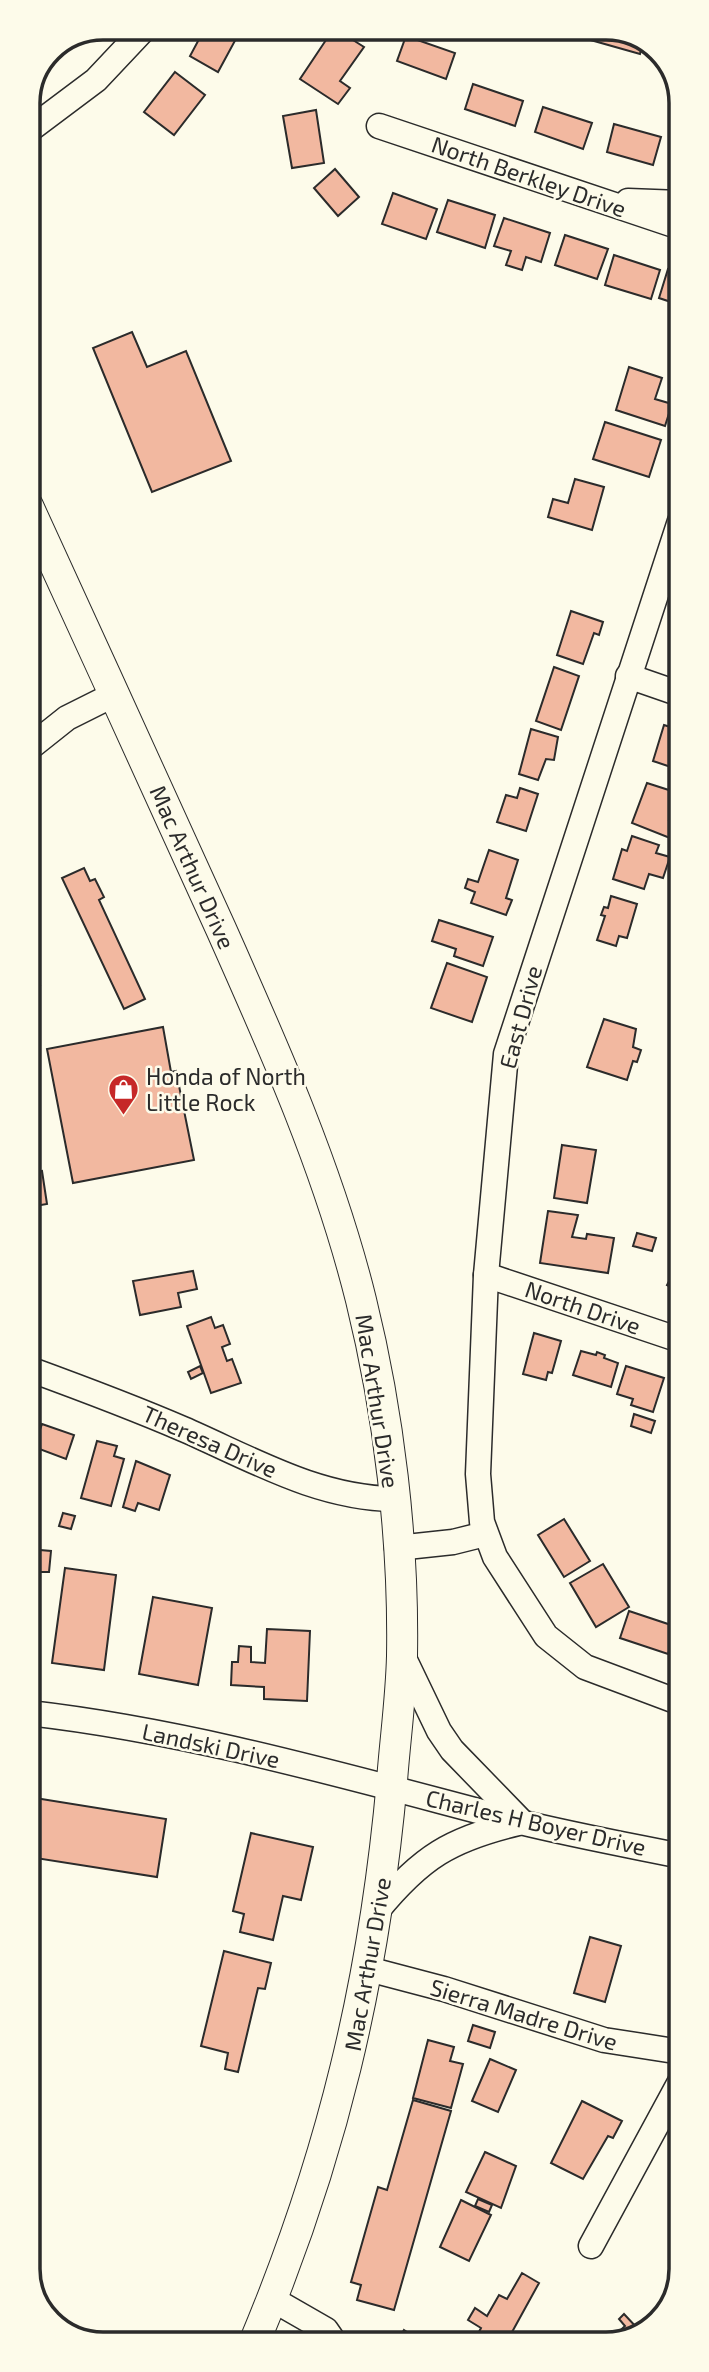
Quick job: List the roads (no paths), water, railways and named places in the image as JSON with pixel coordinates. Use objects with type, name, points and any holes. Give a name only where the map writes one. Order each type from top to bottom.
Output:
[{"type":"main road","name":"Mac Arthur Drive","points":[[40,533],[278,1058],[333,1205],[376,1366],[394,1499],[402,1653],[391,1787],[368,1969],[351,2053],[306,2210],[258,2332]]},
{"type":"street","points":[[40,122],[96,80],[134,40]]},
{"type":"street","name":"North Berkley Drive","points":[[379,126],[669,223]]},
{"type":"street","points":[[594,198],[669,202]]},
{"type":"street","name":"East Drive","points":[[669,554],[506,1054],[486,1275],[478,1474],[478,1502],[485,1534],[509,1583],[534,1620],[568,1655],[604,1676],[669,1699]]},
{"type":"street","points":[[628,676],[669,690]]},
{"type":"street","points":[[40,741],[67,719],[113,695]]},
{"type":"street","name":"North Drive","points":[[486,1275],[669,1336]]},
{"type":"street","name":"Theresa Drive","points":[[40,1373],[104,1396],[310,1484],[354,1496],[394,1499]]},
{"type":"street","points":[[397,1548],[485,1534]]},
{"type":"street","points":[[402,1653],[439,1731],[452,1749],[522,1822]]},
{"type":"street","name":"Landski Drive","points":[[40,1715],[150,1731],[391,1787]]},
{"type":"street","name":"Charles H Boyer Drive","points":[[391,1787],[522,1822],[669,1853]]},
{"type":"street","points":[[377,1911],[410,1874],[443,1848],[484,1831],[522,1822]]},
{"type":"street","name":"Sierra Madre Drive","points":[[368,1969],[444,1989],[604,2040],[669,2050]]},
{"type":"street","points":[[591,2246],[669,2102]]},
{"type":"street","points":[[272,2299],[328,2332]]},
{"type":"place","name":"Honda of North Little Rock","points":[[123,1116]]}]
